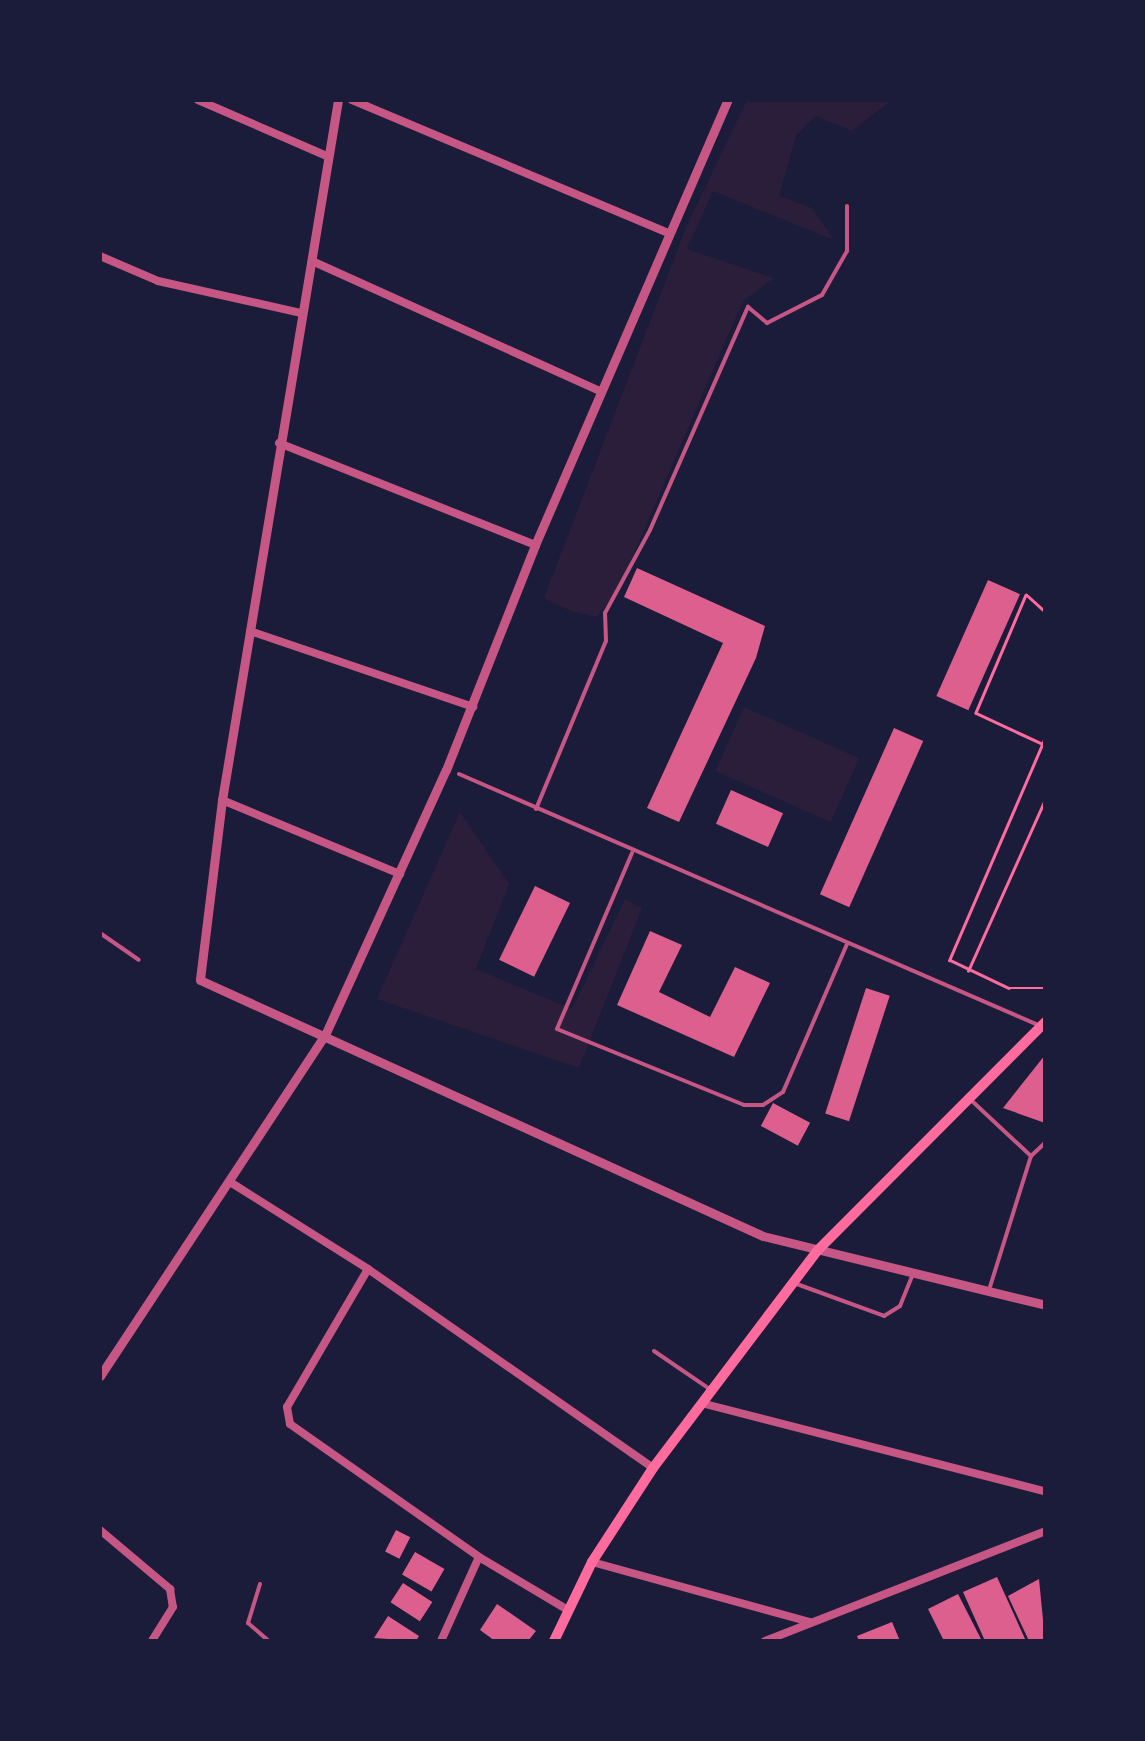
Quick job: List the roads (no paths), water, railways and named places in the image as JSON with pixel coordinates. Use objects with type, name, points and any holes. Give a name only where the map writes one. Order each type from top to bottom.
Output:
[{"type":"main road","points":[[554,1641],[592,1562],[654,1468],[706,1404],[818,1250],[1043,1024]]},
{"type":"street","points":[[198,100],[327,156]]},
{"type":"street","points":[[338,100],[222,800],[200,980],[762,1236],[1045,1305]]},
{"type":"street","points":[[352,100],[670,234]]},
{"type":"street","points":[[100,1376],[325,1035],[446,770],[535,545],[728,100]]},
{"type":"street","points":[[100,256],[158,281],[302,313]]},
{"type":"street","points":[[312,262],[600,392]]},
{"type":"street","points":[[279,444],[535,545]]},
{"type":"street","points":[[250,631],[473,707]]},
{"type":"street","points":[[446,770],[459,774]]},
{"type":"street","points":[[222,800],[400,874]]},
{"type":"street","points":[[230,1182],[368,1269],[654,1468]]},
{"type":"street","points":[[368,1269],[286,1415],[479,1557],[568,1610]]},
{"type":"street","points":[[706,1404],[1045,1491]]},
{"type":"street","points":[[100,1530],[170,1588],[173,1607],[152,1640]]},
{"type":"street","points":[[765,1641],[1045,1531]]},
{"type":"street","points":[[441,1641],[479,1557]]},
{"type":"street","points":[[592,1562],[810,1622]]},
{"type":"lane","points":[[536,809],[606,640],[605,613],[650,530],[748,307],[767,322],[822,295],[846,252],[847,206]]},
{"type":"lane","points":[[459,774],[632,853],[1043,1024]]},
{"type":"lane","points":[[632,853],[557,1028],[744,1106],[764,1105],[783,1092],[848,944]]},
{"type":"lane","points":[[100,933],[139,960]]},
{"type":"lane","points":[[968,1098],[1031,1156]]},
{"type":"lane","points":[[988,1292],[1031,1156],[1045,1143]]},
{"type":"lane","points":[[794,1283],[884,1316],[900,1306],[912,1274]]},
{"type":"lane","points":[[654,1351],[714,1392]]},
{"type":"lane","points":[[260,1584],[248,1624],[269,1641]]}]
